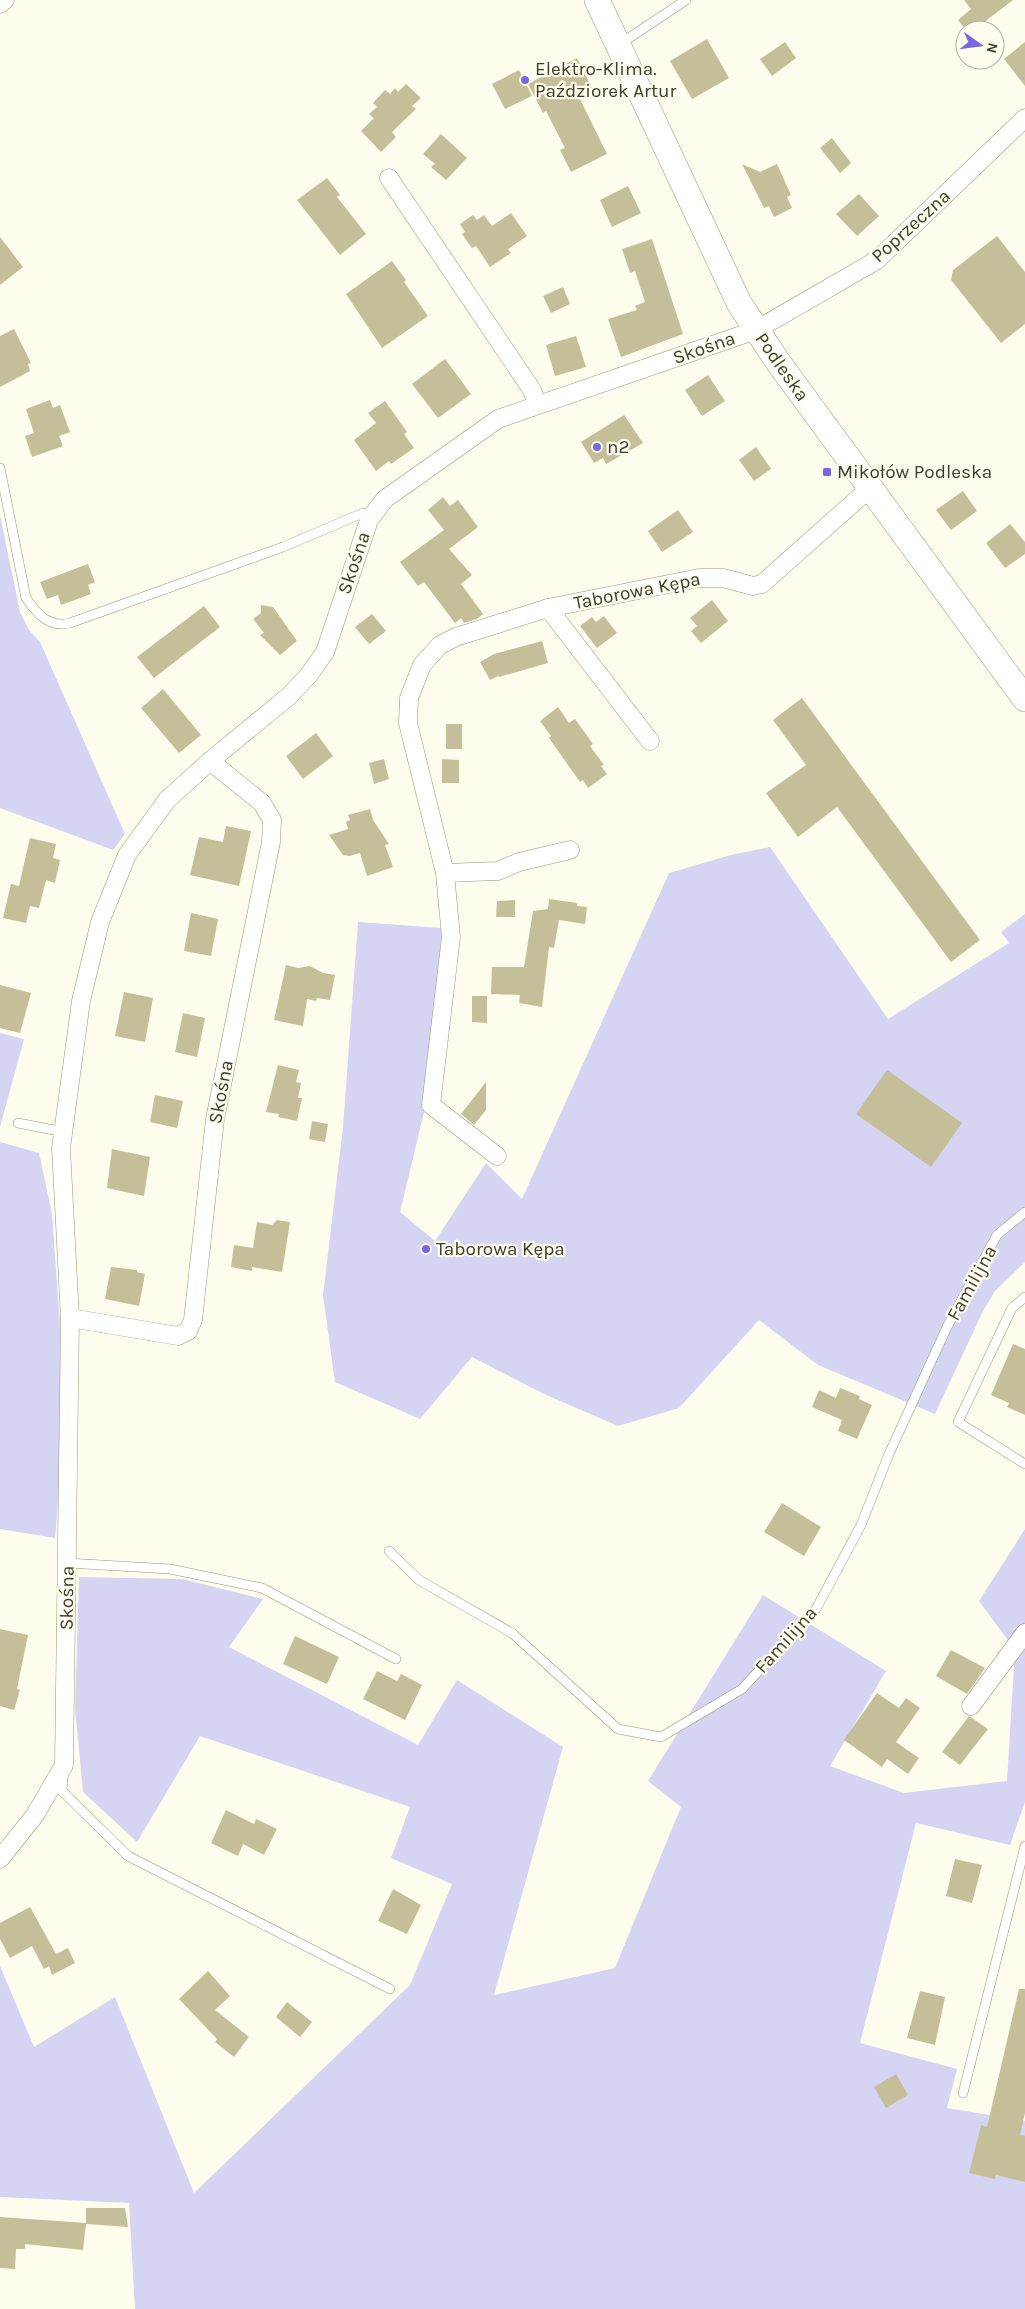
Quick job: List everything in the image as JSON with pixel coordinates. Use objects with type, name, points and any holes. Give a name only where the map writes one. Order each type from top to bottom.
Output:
[{"type":"street","points":[[0,4],[4,0]]},
{"type":"street","name":"Podleska","points":[[597,0],[739,303],[756,330],[870,488],[1025,699]]},
{"type":"street","name":"Poprzeczna","points":[[756,330],[877,260],[1025,118]]},
{"type":"street","points":[[389,178],[532,390],[537,404]]},
{"type":"street","name":"Skośna","points":[[0,1859],[35,1815],[64,1765],[70,1318],[61,1148],[81,1001],[100,922],[127,855],[167,800],[210,761],[289,696],[325,652],[333,623],[369,520],[385,499],[498,419],[756,330]]},
{"type":"street","name":"Taborowa Kępa","points":[[497,1156],[431,1105],[451,937],[445,873],[408,723],[409,698],[422,665],[440,645],[456,637],[548,608],[699,578],[723,578],[753,586],[762,584],[870,488]]},
{"type":"street","name":"Taborowa Kępa","points":[[548,608],[650,741]]},
{"type":"street","name":"Skośna","points":[[70,1318],[178,1336],[188,1331],[194,1320],[215,1119],[270,842],[272,820],[262,803],[210,761]]},
{"type":"street","points":[[445,873],[498,871],[520,862],[570,850]]},
{"type":"street","points":[[971,1706],[1025,1633]]},
{"type":"lane","points":[[618,46],[686,0]]},
{"type":"lane","points":[[0,468],[26,598],[36,612],[52,624],[70,623],[283,548],[363,514],[369,520]]},
{"type":"lane","points":[[18,1124],[64,1132]]},
{"type":"lane","name":"Familijna","points":[[389,1551],[419,1580],[512,1633],[618,1729],[661,1737],[742,1688],[816,1609],[861,1525],[889,1454],[947,1327],[997,1236],[1025,1212]]},
{"type":"lane","points":[[1025,1297],[1012,1308],[958,1422],[1025,1464]]},
{"type":"lane","points":[[67,1563],[170,1569],[262,1588],[396,1659]]},
{"type":"lane","points":[[64,1765],[62,1792],[128,1856],[390,1989]]},
{"type":"lane","points":[[963,2093],[1025,1846]]},
{"type":"shaded area","points":[[0,515],[20,612],[29,630],[40,642],[125,834],[113,850],[0,808]]},
{"type":"shaded area","points":[[770,847],[888,1019],[1009,943],[1001,932],[1025,914],[1025,1262],[995,1291],[984,1309],[935,1414],[818,1365],[759,1320],[679,1408],[618,1426],[544,1394],[472,1357],[420,1419],[335,1382],[323,1295],[343,1128],[358,922],[442,928],[425,1108],[400,1212],[435,1241],[486,1163],[522,1199],[669,873],[731,855]]},
{"type":"shaded area","points":[[0,1033],[24,1039],[0,1127]]},
{"type":"shaded area","points":[[0,1142],[39,1153],[52,1214],[63,1366],[61,1466],[55,1538],[0,1529]]},
{"type":"shaded area","points":[[1025,1529],[1025,1802],[1010,1845],[916,1823],[860,2043],[957,2069],[947,2108],[1025,2121],[1025,2309],[135,2309],[129,2203],[0,2197],[0,1966],[34,2047],[115,1997],[194,2193],[410,1985],[452,1884],[391,1858],[410,1807],[200,1736],[137,1842],[83,1792],[75,1708],[79,1577],[182,1579],[263,1599],[229,1647],[418,1745],[457,1680],[563,1747],[494,1995],[615,1968],[681,1807],[648,1781],[763,1595],[886,1671],[830,1766],[904,1793],[1007,1781],[1014,1666],[1007,1639],[979,1601]]},
{"type":"building","points":[[964,0],[1013,0],[987,20],[958,20],[971,9]]},
{"type":"building","points":[[707,39],[729,78],[692,99],[670,61]]},
{"type":"building","points":[[785,42],[796,58],[772,76],[760,59]]},
{"type":"building","points":[[1025,42],[1025,86],[1005,60],[1005,58]]},
{"type":"building","points":[[577,58],[592,88],[578,95],[607,154],[571,172],[560,150],[565,148],[546,111],[543,113],[528,84]]},
{"type":"building","points":[[519,70],[532,96],[505,109],[492,84]]},
{"type":"building","points":[[406,84],[421,98],[412,106],[416,109],[392,132],[396,137],[381,152],[361,131],[374,118],[369,114],[377,107],[373,103],[385,90],[390,94],[395,88],[398,92]]},
{"type":"building","points":[[441,134],[467,158],[446,180],[431,167],[435,164],[423,154]]},
{"type":"building","points":[[832,138],[851,163],[840,173],[820,148]]},
{"type":"building","points":[[742,164],[760,172],[777,164],[791,195],[787,197],[792,208],[774,217],[769,206],[764,208]]},
{"type":"building","points":[[327,178],[340,195],[337,197],[366,234],[340,255],[297,200]]},
{"type":"building","points":[[628,186],[641,213],[612,227],[600,200]]},
{"type":"building","points":[[859,194],[879,216],[857,236],[836,214]]},
{"type":"building","points":[[511,213],[527,236],[508,249],[511,253],[490,267],[476,246],[472,248],[462,234],[465,232],[460,224],[473,215],[477,220],[484,215],[492,226]]},
{"type":"building","points":[[997,236],[1025,272],[1025,324],[1001,343],[951,280],[953,270]]},
{"type":"building","points":[[0,237],[23,267],[0,285]]},
{"type":"building","points":[[652,239],[683,334],[621,357],[608,319],[637,310],[635,306],[645,302],[635,271],[630,273],[622,249]]},
{"type":"building","points":[[392,261],[428,316],[382,348],[346,294]]},
{"type":"building","points":[[563,287],[570,304],[551,313],[543,296]]},
{"type":"building","points":[[14,329],[31,363],[28,364],[30,371],[0,387],[0,336]]},
{"type":"building","points":[[576,336],[586,367],[555,376],[546,345]]},
{"type":"building","points":[[445,359],[471,394],[438,418],[412,384]]},
{"type":"building","points":[[708,375],[725,401],[702,416],[685,390]]},
{"type":"building","points":[[50,400],[53,408],[60,405],[70,432],[59,436],[63,446],[32,457],[25,436],[34,433],[26,409]]},
{"type":"building","points":[[385,401],[407,432],[404,434],[414,448],[391,464],[389,461],[376,471],[354,440],[376,423],[368,413]]},
{"type":"building","points":[[624,415],[643,443],[606,464],[603,458],[594,463],[581,442]]},
{"type":"building","points":[[756,447],[771,469],[754,481],[739,460]]},
{"type":"building","points":[[963,491],[977,511],[951,530],[936,510]]},
{"type":"building","points":[[443,497],[450,506],[458,500],[478,527],[449,549],[472,575],[461,584],[483,614],[477,619],[464,623],[461,618],[455,623],[424,582],[418,586],[400,562],[444,530],[428,510]]},
{"type":"building","points":[[678,510],[693,532],[662,552],[648,531]]},
{"type":"building","points":[[1010,524],[1025,542],[1025,554],[1005,568],[986,543]]},
{"type":"building","points":[[88,564],[95,582],[88,585],[91,594],[61,605],[58,595],[47,599],[40,582]]},
{"type":"building","points":[[712,600],[728,621],[701,643],[691,631],[697,626],[690,618]]},
{"type":"building","points":[[261,605],[273,607],[297,641],[280,655],[260,635],[264,633],[253,619],[261,613]]},
{"type":"building","points":[[204,606],[220,627],[154,678],[137,657]]},
{"type":"building","points":[[372,614],[386,631],[369,644],[355,627]]},
{"type":"building","points":[[604,616],[617,633],[597,648],[580,626],[592,617],[596,622]]},
{"type":"building","points":[[542,641],[548,663],[498,676],[490,680],[480,662],[494,654]]},
{"type":"building","points":[[163,689],[201,735],[179,753],[141,708]]},
{"type":"building","points":[[802,698],[980,940],[951,962],[837,807],[798,837],[766,793],[806,765],[773,720]]},
{"type":"building","points":[[558,707],[569,723],[575,719],[593,744],[590,746],[604,765],[601,766],[607,774],[588,788],[583,780],[580,782],[549,738],[551,736],[540,721]]},
{"type":"building","points":[[446,724],[462,724],[462,749],[446,749]]},
{"type":"building","points":[[316,733],[333,756],[303,779],[286,756]]},
{"type":"building","points":[[384,759],[389,779],[374,784],[369,763]]},
{"type":"building","points":[[442,759],[459,760],[459,783],[442,783]]},
{"type":"building","points":[[370,809],[373,820],[389,844],[385,845],[393,867],[367,876],[360,853],[349,856],[343,855],[329,835],[348,829],[346,822],[350,820],[348,815]]},
{"type":"building","points":[[226,826],[251,831],[239,886],[190,875],[199,837],[223,842]]},
{"type":"building","points":[[30,838],[56,844],[53,858],[60,860],[55,883],[46,880],[39,908],[30,906],[26,923],[3,918],[11,884],[19,886]]},
{"type":"building","points":[[549,899],[577,903],[577,906],[587,907],[585,924],[559,920],[554,948],[549,947],[542,1007],[519,1003],[520,995],[491,994],[492,967],[524,967],[533,911],[548,909]]},
{"type":"building","points":[[515,900],[515,917],[496,917],[497,901]]},
{"type":"building","points":[[191,913],[218,919],[211,956],[184,951]]},
{"type":"building","points":[[286,965],[298,968],[310,966],[323,973],[335,975],[330,1000],[317,998],[316,1001],[307,999],[303,1026],[274,1020]]},
{"type":"building","points":[[0,985],[31,993],[20,1033],[0,1028]]},
{"type":"building","points":[[124,992],[153,998],[145,1042],[115,1036]]},
{"type":"building","points":[[472,996],[487,996],[487,1023],[472,1022]]},
{"type":"building","points":[[183,1013],[205,1018],[197,1057],[175,1052]]},
{"type":"building","points":[[278,1065],[299,1070],[296,1082],[301,1083],[298,1098],[302,1098],[297,1121],[278,1117],[279,1114],[266,1112]]},
{"type":"building","points":[[887,1070],[962,1123],[931,1167],[856,1114]]},
{"type":"building","points":[[486,1082],[486,1110],[474,1125],[461,1114]]},
{"type":"building","points":[[155,1095],[183,1101],[177,1128],[150,1122]]},
{"type":"building","points":[[312,1121],[328,1124],[325,1142],[309,1139]]},
{"type":"building","points":[[112,1149],[150,1157],[144,1196],[107,1188]]},
{"type":"building","points":[[277,1220],[290,1222],[282,1272],[252,1267],[252,1271],[231,1267],[234,1245],[253,1248],[257,1222],[272,1225]]},
{"type":"building","points":[[111,1267],[137,1270],[137,1272],[145,1274],[139,1306],[105,1299]]},
{"type":"building","points":[[1013,1344],[1025,1349],[1025,1415],[1007,1407],[1009,1403],[991,1395]]},
{"type":"building","points":[[840,1388],[860,1396],[859,1399],[872,1405],[857,1439],[838,1431],[842,1420],[812,1407],[819,1390],[836,1398]]},
{"type":"building","points":[[782,1503],[821,1527],[804,1556],[764,1532]]},
{"type":"building","points":[[0,1629],[28,1635],[17,1689],[20,1690],[14,1710],[0,1706]]},
{"type":"building","points":[[295,1636],[339,1657],[327,1684],[283,1664]]},
{"type":"building","points":[[951,1650],[985,1668],[967,1694],[936,1676]]},
{"type":"building","points":[[377,1671],[397,1681],[401,1674],[422,1685],[405,1720],[363,1699]]},
{"type":"building","points":[[877,1693],[899,1708],[906,1698],[920,1708],[896,1742],[919,1758],[908,1774],[887,1759],[882,1767],[844,1740]]},
{"type":"building","points":[[969,1716],[988,1729],[960,1765],[942,1752]]},
{"type":"building","points":[[226,1810],[254,1824],[256,1819],[277,1829],[264,1855],[243,1844],[238,1856],[211,1843]]},
{"type":"building","points":[[955,1859],[982,1865],[972,1903],[946,1896]]},
{"type":"building","points":[[393,1889],[421,1905],[407,1934],[378,1921]]},
{"type":"building","points":[[30,1907],[56,1954],[68,1948],[75,1963],[52,1975],[49,1966],[44,1969],[32,1946],[10,1958],[0,1939],[0,1923]]},
{"type":"building","points":[[208,1971],[230,1996],[215,2010],[249,2037],[234,2057],[215,2042],[217,2039],[179,1999]]},
{"type":"building","points":[[1019,1989],[1025,1989],[1025,2113],[1020,2135],[1025,2136],[1025,2182],[996,2175],[995,2179],[969,2173],[981,2125],[987,2127]]},
{"type":"building","points":[[920,1991],[945,1997],[935,2045],[907,2038]]},
{"type":"building","points":[[287,2002],[312,2022],[300,2037],[276,2017]]},
{"type":"building","points":[[896,2074],[908,2095],[886,2108],[874,2087]]},
{"type":"building","points":[[86,2208],[125,2208],[128,2227],[86,2224],[83,2250],[25,2244],[25,2249],[16,2249],[15,2269],[0,2268],[0,2217],[86,2223]]},
{"type":"place","name":"Elektro-Klima. Paździorek Artur","points":[[525,80]]},
{"type":"place","name":"n2","points":[[597,447]]},
{"type":"place","name":"Mikołów Podleska","points":[[827,472]]},
{"type":"place","name":"Taborowa Kępa","points":[[426,1249]]}]
